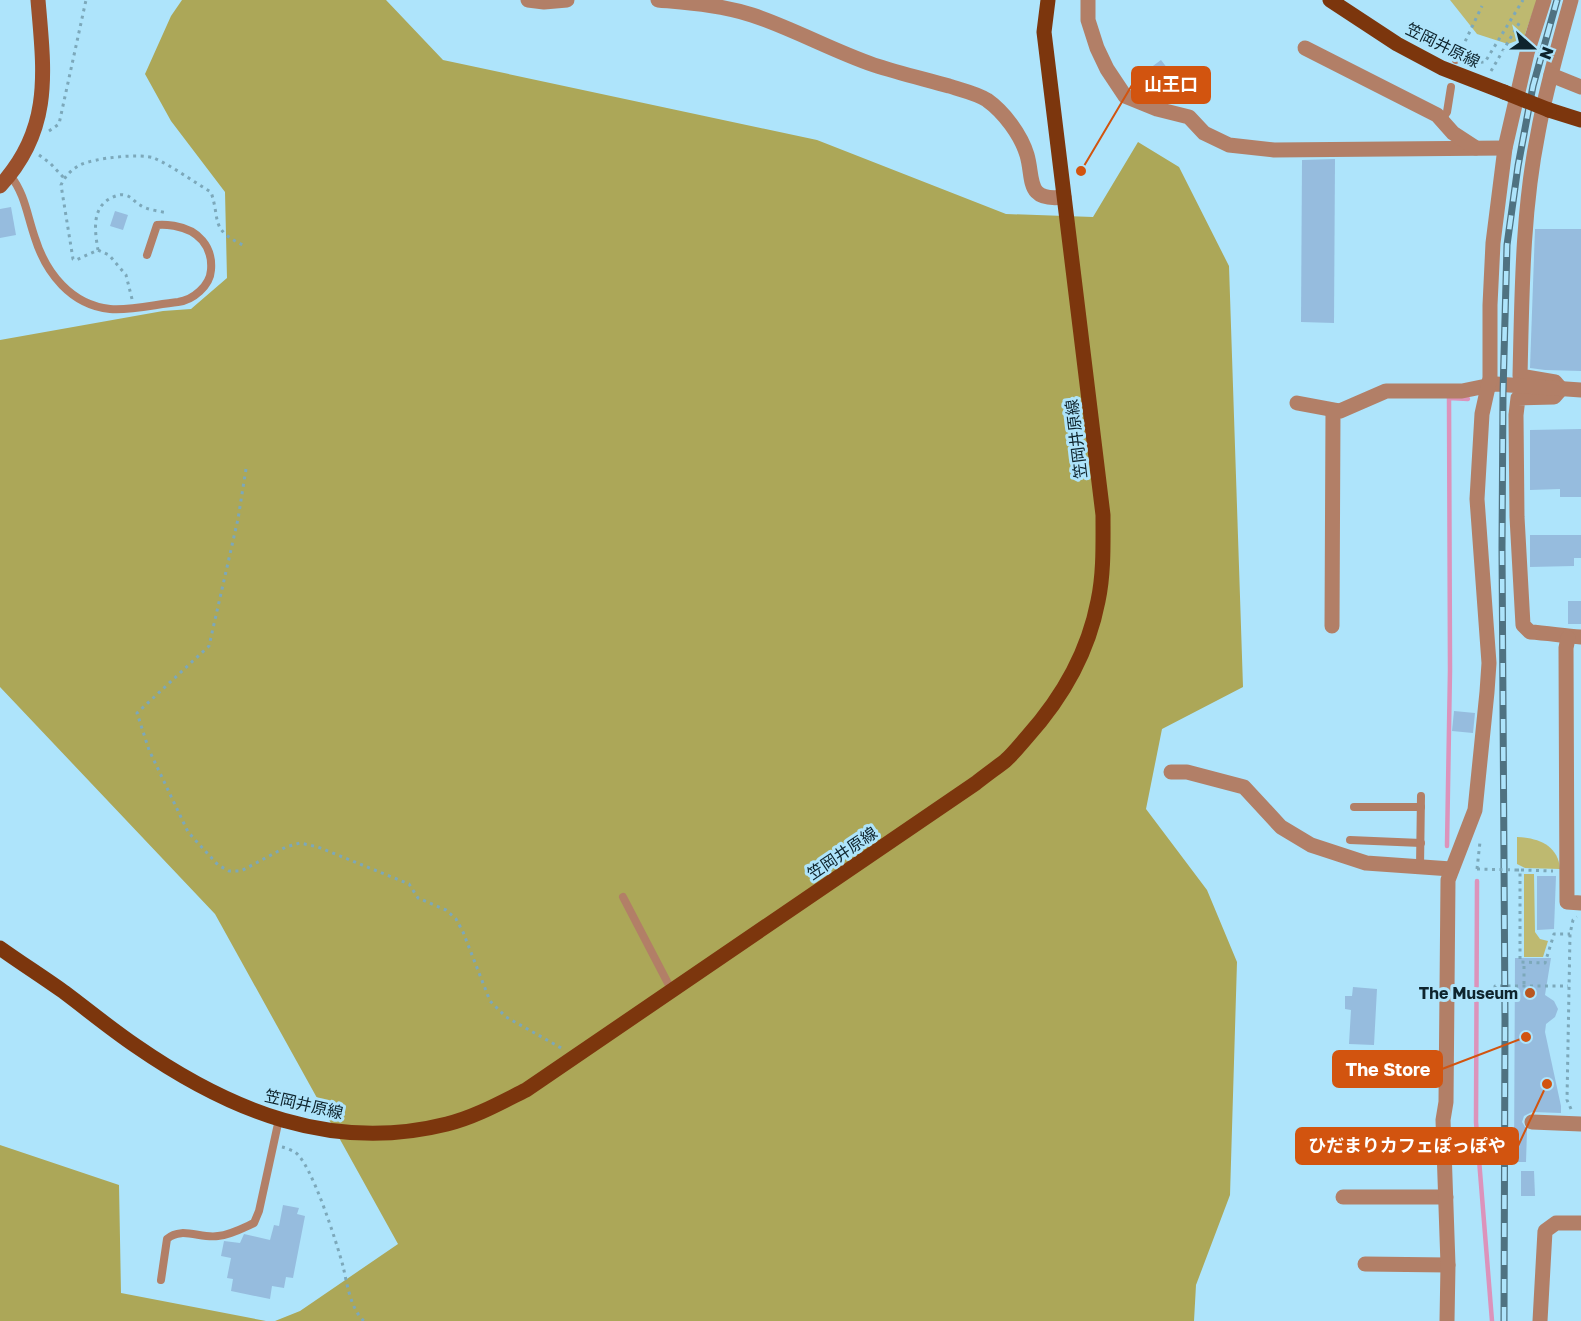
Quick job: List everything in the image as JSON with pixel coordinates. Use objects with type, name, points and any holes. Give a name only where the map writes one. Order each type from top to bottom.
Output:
[{"type":"main road","name":"笠岡井原線","points":[[0,948],[64,992],[135,1046],[181,1076],[246,1108],[284,1121],[325,1130],[372,1134],[409,1131],[448,1124],[485,1111],[526,1089],[577,1056],[1007,759],[1038,725],[1062,693],[1076,665],[1089,633],[1098,601],[1103,561],[1103,515],[1044,32],[1048,0]]},
{"type":"main road","name":"笠岡井原線","points":[[1330,0],[1397,44],[1442,68],[1549,110],[1581,120]]},
{"type":"street","points":[[5,180],[32,140],[39,115],[42,52],[38,0]]},
{"type":"street","points":[[528,0],[544,2],[567,0]]},
{"type":"street","points":[[658,0],[725,8],[754,16],[874,65],[969,92],[988,100],[1017,134],[1027,155],[1030,181],[1035,190],[1043,196],[1064,197]]},
{"type":"street","points":[[1088,0],[1088,20],[1097,48],[1107,69],[1125,96],[1189,117],[1204,133],[1229,144],[1274,150],[1505,148]]},
{"type":"street","points":[[1447,1321],[1448,1265],[1443,1120],[1446,1102],[1448,880],[1475,810],[1487,692],[1488,654],[1478,499],[1482,414],[1491,354],[1490,305],[1493,243],[1505,148],[1527,53],[1544,0]]},
{"type":"street","points":[[1561,389],[1555,382],[1520,376],[1523,259],[1537,135],[1571,0]]},
{"type":"street","points":[[1305,48],[1437,115],[1453,134],[1476,148]]},
{"type":"street","points":[[1551,75],[1581,87]]},
{"type":"street","points":[[1297,403],[1333,411],[1347,409],[1372,396],[1386,392],[1462,391],[1503,384],[1581,390]]},
{"type":"street","points":[[1561,389],[1554,397],[1518,398],[1516,517],[1524,625],[1530,632],[1558,633],[1574,637],[1567,902],[1581,903]]},
{"type":"street","points":[[1332,626],[1333,411]]},
{"type":"street","points":[[1171,772],[1187,772],[1244,787],[1281,827],[1311,845],[1366,863],[1451,869]]},
{"type":"street","points":[[1532,1122],[1578,1118]]},
{"type":"street","points":[[1343,1197],[1446,1197]]},
{"type":"street","points":[[1540,1321],[1545,1231],[1556,1223],[1581,1223]]},
{"type":"street","points":[[1365,1264],[1448,1265]]},
{"type":"lane","points":[[1441,121],[1447,112],[1451,87]]},
{"type":"lane","points":[[5,180],[22,191],[35,240],[45,264],[56,280],[68,291],[94,305],[110,309],[183,301],[196,295],[206,285],[211,274],[212,258],[206,244],[197,233],[184,227],[157,225],[147,255]]},
{"type":"lane","points":[[1420,867],[1421,796]]},
{"type":"lane","points":[[1354,807],[1421,807]]},
{"type":"lane","points":[[1350,840],[1421,843]]},
{"type":"lane","points":[[623,897],[672,991]]},
{"type":"lane","points":[[161,1280],[167,1239],[172,1234],[178,1232],[216,1237],[254,1223],[284,1121]]},
{"type":"path","points":[[36,129],[50,131],[59,124],[86,0]]},
{"type":"path","points":[[1482,6],[1457,58],[1473,63],[1485,62],[1523,0]]},
{"type":"path","points":[[1491,70],[1525,15]]},
{"type":"path","points":[[37,154],[50,163],[64,178]]},
{"type":"path","points":[[134,307],[126,275],[109,255],[98,250],[76,260],[73,259],[61,185],[70,172],[89,162],[139,156],[155,159],[211,192],[215,217],[223,233],[245,246]]},
{"type":"path","points":[[98,250],[95,231],[98,212],[112,198],[126,195],[141,207],[174,214]]},
{"type":"path","points":[[246,469],[238,519],[209,646],[137,713],[149,750],[188,832],[218,865],[229,871],[241,871],[286,847],[300,843],[409,884],[418,898],[446,910],[456,919],[489,1000],[506,1017],[577,1056]]},
{"type":"path","points":[[1480,838],[1478,868],[1556,871]]},
{"type":"path","points":[[1518,870],[1520,962],[1545,963],[1554,934],[1570,934]]},
{"type":"path","points":[[1578,1118],[1567,1100],[1568,986],[1570,934],[1574,920],[1581,915]]},
{"type":"path","points":[[1524,962],[1524,985]]},
{"type":"path","points":[[1496,996],[1495,986],[1568,986]]},
{"type":"path","points":[[284,1121],[282,1147],[299,1156],[316,1188],[335,1236],[351,1299],[364,1321]]},
{"type":"shaded area","points":[[182,0],[386,0],[443,60],[817,140],[1006,214],[1093,217],[1138,142],[1179,167],[1229,266],[1243,687],[1162,729],[1146,809],[1207,890],[1237,962],[1230,1195],[1196,1285],[1194,1321],[275,1321],[300,1311],[398,1244],[215,914],[0,687],[0,340],[163,311],[191,309],[227,278],[225,192],[171,121],[145,74],[171,16]]},
{"type":"shaded area","points":[[1450,0],[1537,0],[1525,34],[1527,37],[1508,44],[1477,34]]},
{"type":"shaded area","points":[[1517,837],[1546,844],[1555,854],[1560,869],[1525,868],[1517,864]]},
{"type":"shaded area","points":[[1524,874],[1534,874],[1535,932],[1540,939],[1548,941],[1543,957],[1524,957]]},
{"type":"shaded area","points":[[0,1145],[119,1185],[121,1293],[266,1321],[0,1321]]},
{"type":"building","points":[[1161,60],[1171,73],[1147,90],[1138,77]]},
{"type":"building","points":[[1335,159],[1334,323],[1301,322],[1302,160]]},
{"type":"building","points":[[11,207],[16,235],[0,238],[0,209]]},
{"type":"building","points":[[115,211],[128,215],[123,230],[110,226]]},
{"type":"building","points":[[1535,229],[1581,229],[1581,371],[1530,368]]},
{"type":"building","points":[[1581,429],[1581,497],[1560,497],[1560,489],[1530,490],[1530,430]]},
{"type":"building","points":[[1530,535],[1581,535],[1581,558],[1574,558],[1574,566],[1530,567]]},
{"type":"building","points":[[1568,601],[1581,601],[1581,624],[1568,624]]},
{"type":"building","points":[[1454,711],[1475,713],[1473,733],[1452,731]]},
{"type":"building","points":[[1537,876],[1556,876],[1554,929],[1537,930]]},
{"type":"building","points":[[1515,958],[1551,958],[1545,995],[1554,1001],[1558,1009],[1555,1017],[1546,1024],[1545,1032],[1561,1113],[1532,1112],[1524,1116],[1522,1122],[1527,1130],[1526,1162],[1514,1162]]},
{"type":"building","points":[[1353,987],[1377,989],[1374,1045],[1349,1044],[1351,1010],[1345,1009],[1345,996],[1352,996]]},
{"type":"building","points":[[1521,1171],[1534,1171],[1535,1196],[1521,1196]]},
{"type":"building","points":[[283,1205],[299,1208],[297,1214],[305,1216],[293,1278],[286,1277],[284,1288],[272,1286],[270,1299],[231,1291],[233,1279],[227,1278],[231,1258],[221,1256],[224,1241],[240,1243],[244,1234],[270,1240],[274,1225],[279,1226]]},
{"type":"waterway","points":[[1447,846],[1450,670],[1449,398],[1468,399]]},
{"type":"waterway","points":[[1477,881],[1476,1122],[1492,1321]]},
{"type":"railway","points":[[1504,1321],[1502,548],[1507,245],[1518,166],[1533,86],[1557,0]]},
{"type":"place","name":"山王口","points":[[1081,171]]},
{"type":"place","name":"The Museum","points":[[1530,993]]},
{"type":"place","name":"The Store","points":[[1526,1037]]},
{"type":"place","name":"ひだまりカフェぽっぽや","points":[[1547,1084]]}]
